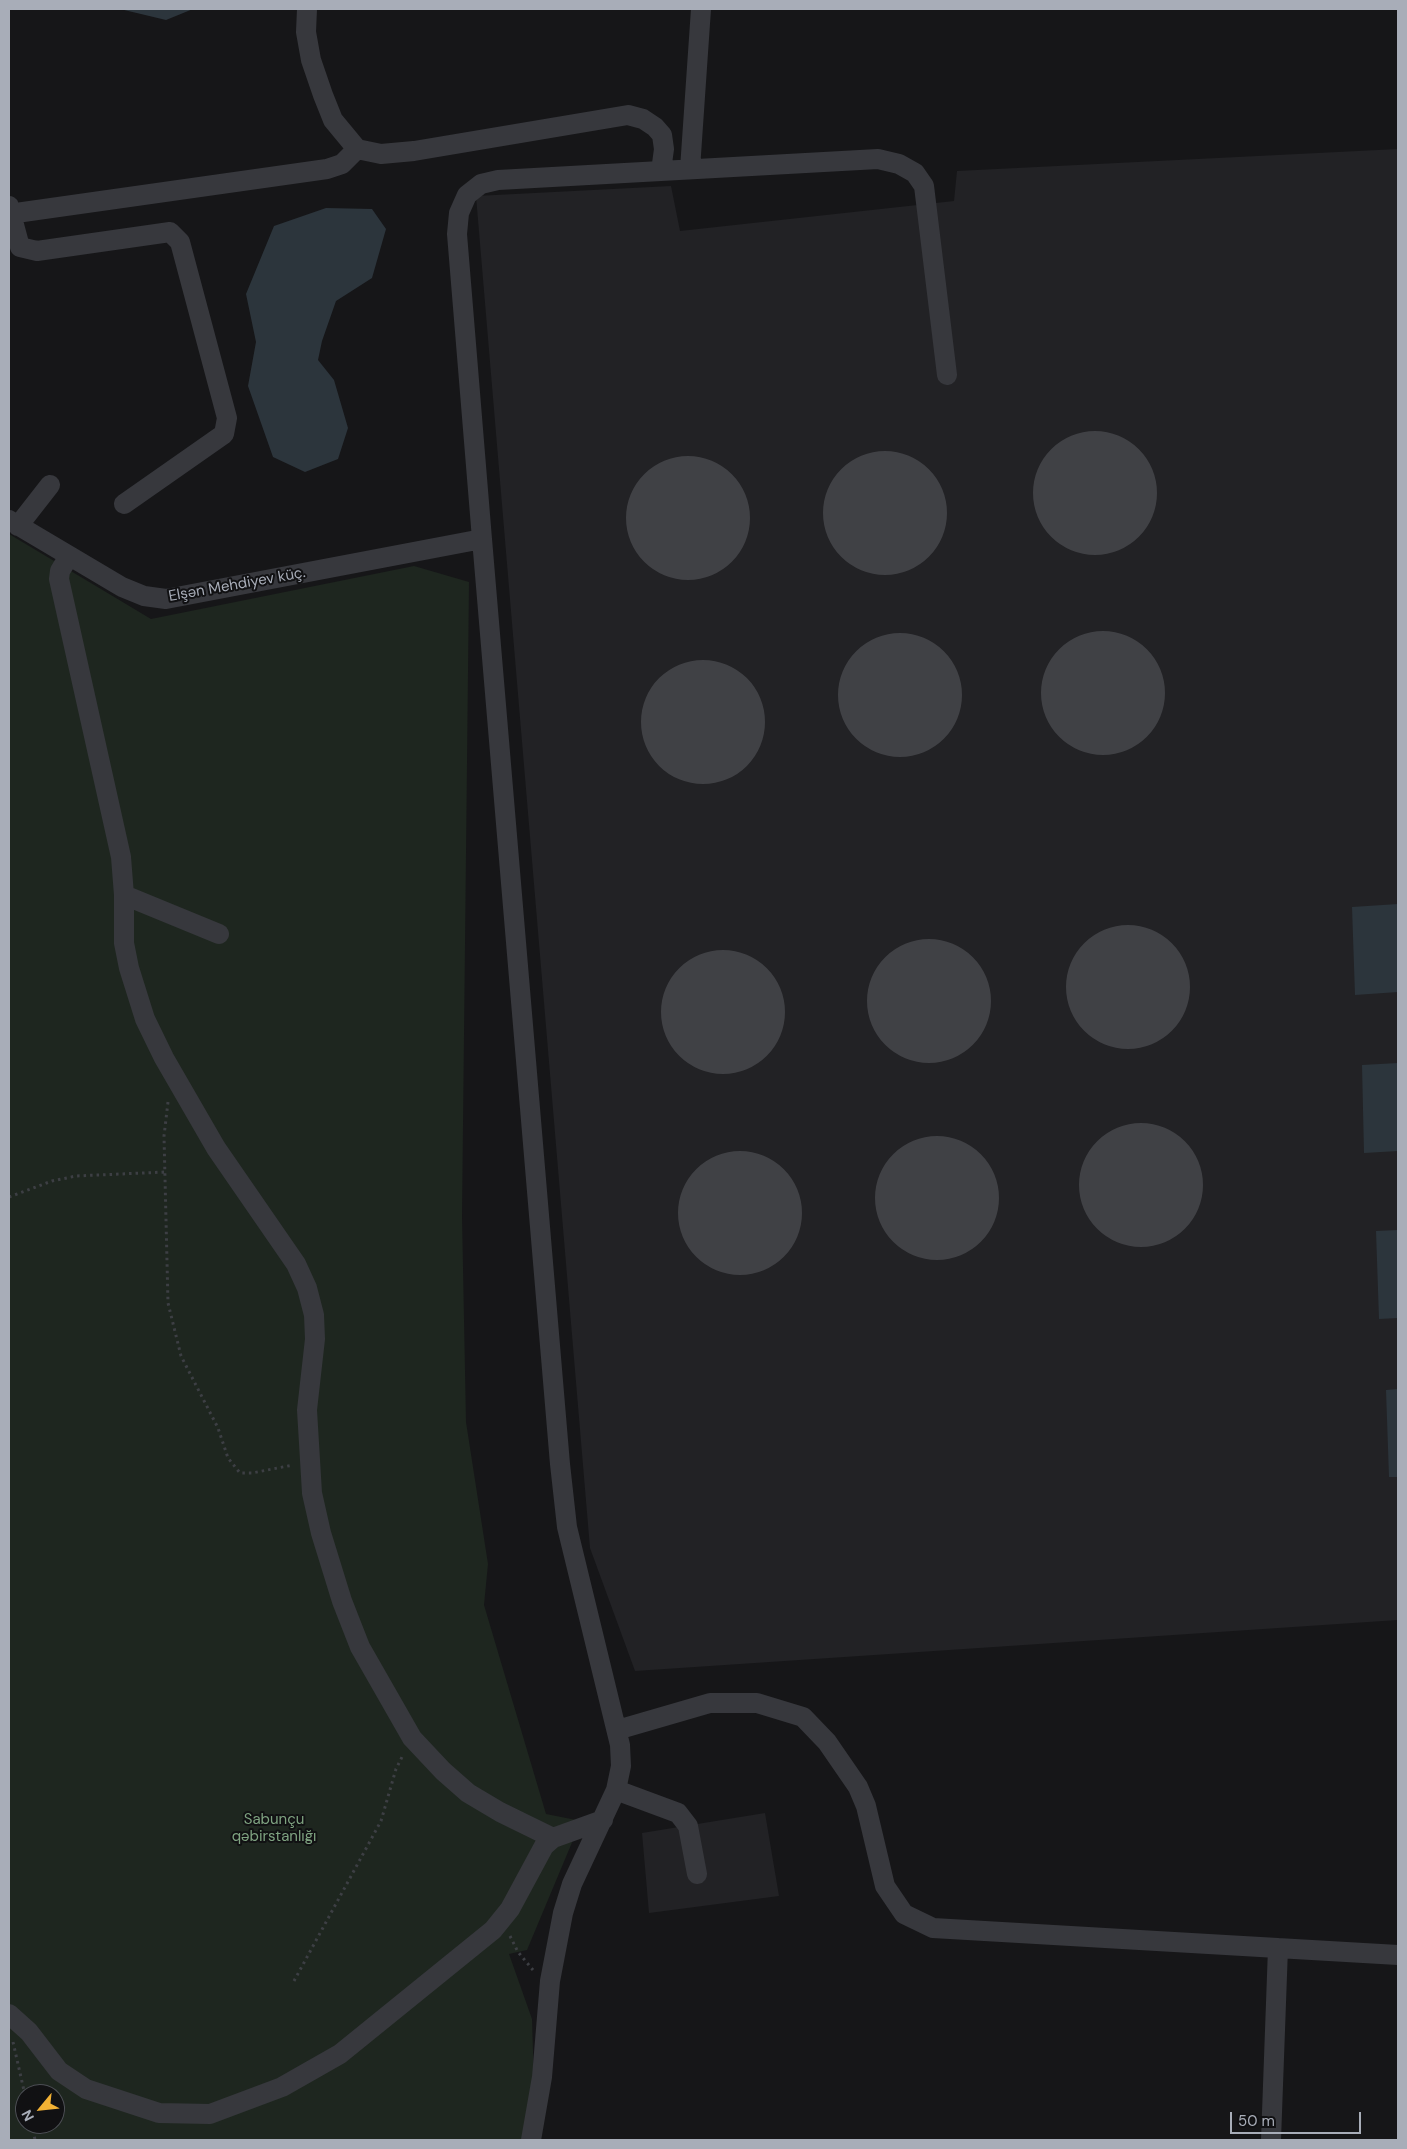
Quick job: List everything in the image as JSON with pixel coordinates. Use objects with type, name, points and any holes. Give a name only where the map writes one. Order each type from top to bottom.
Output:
[{"type":"street","points":[[307,9],[306,32],[311,60],[322,96],[333,120],[358,149],[381,154],[414,151],[628,116],[643,119],[655,127],[662,135],[664,149],[661,171]]},
{"type":"street","points":[[690,169],[701,9]]},
{"type":"street","points":[[124,504],[224,434],[227,418],[180,242],[170,232],[38,250],[14,247],[9,211],[327,169],[342,164],[358,149]]},
{"type":"street","points":[[531,2140],[542,2077],[550,1981],[563,1914],[572,1884],[604,1820],[616,1790],[621,1766],[617,1730],[567,1527],[482,539],[457,234],[459,214],[467,195],[481,184],[498,180],[878,159],[899,164],[915,173],[924,186],[947,375]]},
{"type":"street","points":[[13,523],[50,485]]},
{"type":"street","name":"Elşən Mehdiyev küç.","points":[[13,523],[132,591],[154,598],[166,599],[482,539]]},
{"type":"street","points":[[69,556],[60,571],[59,579],[121,857],[124,895],[124,943],[129,968],[145,1019],[177,1081],[230,1170],[274,1228],[296,1264],[306,1288],[314,1315],[315,1339],[307,1410],[312,1493],[342,1602],[360,1647],[412,1738],[443,1771],[468,1793],[500,1812],[553,1838]]},
{"type":"street","points":[[124,895],[219,934]]},
{"type":"street","points":[[617,1730],[710,1703],[757,1703],[804,1717],[827,1742],[858,1787],[866,1806],[885,1886],[904,1914],[933,1928],[1398,1955]]},
{"type":"street","points":[[616,1790],[678,1813],[688,1826],[697,1874]]},
{"type":"street","points":[[9,2015],[29,2032],[59,2071],[86,2089],[158,2113],[210,2114],[282,2087],[340,2054],[471,1950],[502,1919],[521,1891],[544,1846],[553,1838],[569,1830],[604,1820]]},
{"type":"street","points":[[1271,2140],[1278,1948]]},
{"type":"path","points":[[177,1081],[168,1101],[164,1136],[168,1304],[181,1356],[218,1428],[228,1458],[240,1472],[252,1473],[310,1462]]},
{"type":"path","points":[[9,1197],[52,1181],[76,1176],[165,1172]]},
{"type":"path","points":[[294,1981],[381,1821],[396,1769],[412,1738]]},
{"type":"path","points":[[502,1919],[518,1952],[530,1968],[539,1976],[550,1981]]},
{"type":"path","points":[[9,2015],[11,2036],[22,2084]]},
{"type":"shaded area","points":[[120,9],[193,9],[166,20]]},
{"type":"shaded area","points":[[1398,149],[1398,1620],[635,1671],[590,1548],[476,196],[671,186],[680,231],[954,201],[957,171]]},
{"type":"shaded area","points":[[326,208],[372,209],[386,229],[372,278],[336,301],[322,341],[318,360],[334,380],[348,428],[338,459],[305,472],[273,457],[248,386],[256,342],[246,294],[274,226]]},
{"type":"shaded area","points":[[1398,904],[1398,992],[1355,995],[1352,907]]},
{"type":"shaded area","points":[[1398,1063],[1398,1151],[1364,1153],[1362,1065]]},
{"type":"shaded area","points":[[1398,1230],[1398,1318],[1379,1319],[1376,1231]]},
{"type":"shaded area","points":[[1398,1389],[1398,1477],[1389,1477],[1386,1390]]},
{"type":"shaded area","points":[[765,1813],[779,1896],[649,1913],[642,1833]]},
{"type":"green space","name":"Sabunçu qəbirstanlığı","points":[[9,534],[151,619],[414,566],[469,582],[462,1216],[466,1422],[488,1564],[484,1605],[546,1814],[581,1821],[527,1950],[509,1954],[532,2019],[534,2083],[525,2140],[9,2140]]},
{"type":"building","points":[[1095,431],[1119,435],[1139,449],[1153,469],[1157,493],[1153,517],[1139,537],[1119,551],[1095,555],[1071,551],[1051,537],[1037,517],[1033,493],[1037,469],[1051,449],[1071,435]]},
{"type":"building","points":[[885,451],[909,455],[929,469],[943,489],[947,513],[943,537],[929,557],[909,571],[885,575],[861,571],[841,557],[827,537],[823,513],[827,489],[841,469],[861,455]]},
{"type":"building","points":[[688,456],[712,460],[732,474],[746,494],[750,518],[746,542],[732,562],[712,576],[688,580],[664,576],[644,562],[630,542],[626,518],[630,494],[644,474],[664,460]]},
{"type":"building","points":[[1103,631],[1127,635],[1147,649],[1161,669],[1165,693],[1161,717],[1147,737],[1127,751],[1103,755],[1079,751],[1059,737],[1045,717],[1041,693],[1045,669],[1059,649],[1079,635]]},
{"type":"building","points":[[900,633],[924,637],[944,651],[958,671],[962,695],[958,719],[944,739],[924,753],[900,757],[876,753],[856,739],[842,719],[838,695],[842,671],[856,651],[876,637]]},
{"type":"building","points":[[703,660],[727,664],[747,678],[761,698],[765,722],[761,746],[747,766],[727,780],[703,784],[679,780],[659,766],[645,746],[641,722],[645,698],[659,678],[679,664]]},
{"type":"building","points":[[1128,925],[1152,929],[1172,943],[1186,963],[1190,987],[1186,1011],[1172,1031],[1152,1045],[1128,1049],[1104,1045],[1084,1031],[1070,1011],[1066,987],[1070,963],[1084,943],[1104,929]]},
{"type":"building","points":[[929,939],[953,943],[973,957],[987,977],[991,1001],[987,1025],[973,1045],[953,1059],[929,1063],[905,1059],[885,1045],[871,1025],[867,1001],[871,977],[885,957],[905,943]]},
{"type":"building","points":[[723,950],[747,954],[767,968],[781,988],[785,1012],[781,1036],[767,1056],[747,1070],[723,1074],[699,1070],[679,1056],[665,1036],[661,1012],[665,988],[679,968],[699,954]]},
{"type":"building","points":[[1141,1123],[1165,1127],[1185,1141],[1199,1161],[1203,1185],[1199,1209],[1185,1229],[1165,1243],[1141,1247],[1117,1243],[1097,1229],[1083,1209],[1079,1185],[1083,1161],[1097,1141],[1117,1127]]},
{"type":"building","points":[[937,1136],[961,1140],[981,1154],[995,1174],[999,1198],[995,1222],[981,1242],[961,1256],[937,1260],[913,1256],[893,1242],[879,1222],[875,1198],[879,1174],[893,1154],[913,1140]]},
{"type":"building","points":[[740,1151],[764,1155],[784,1169],[798,1189],[802,1213],[798,1237],[784,1257],[764,1271],[740,1275],[716,1271],[696,1257],[682,1237],[678,1213],[682,1189],[696,1169],[716,1155]]}]
